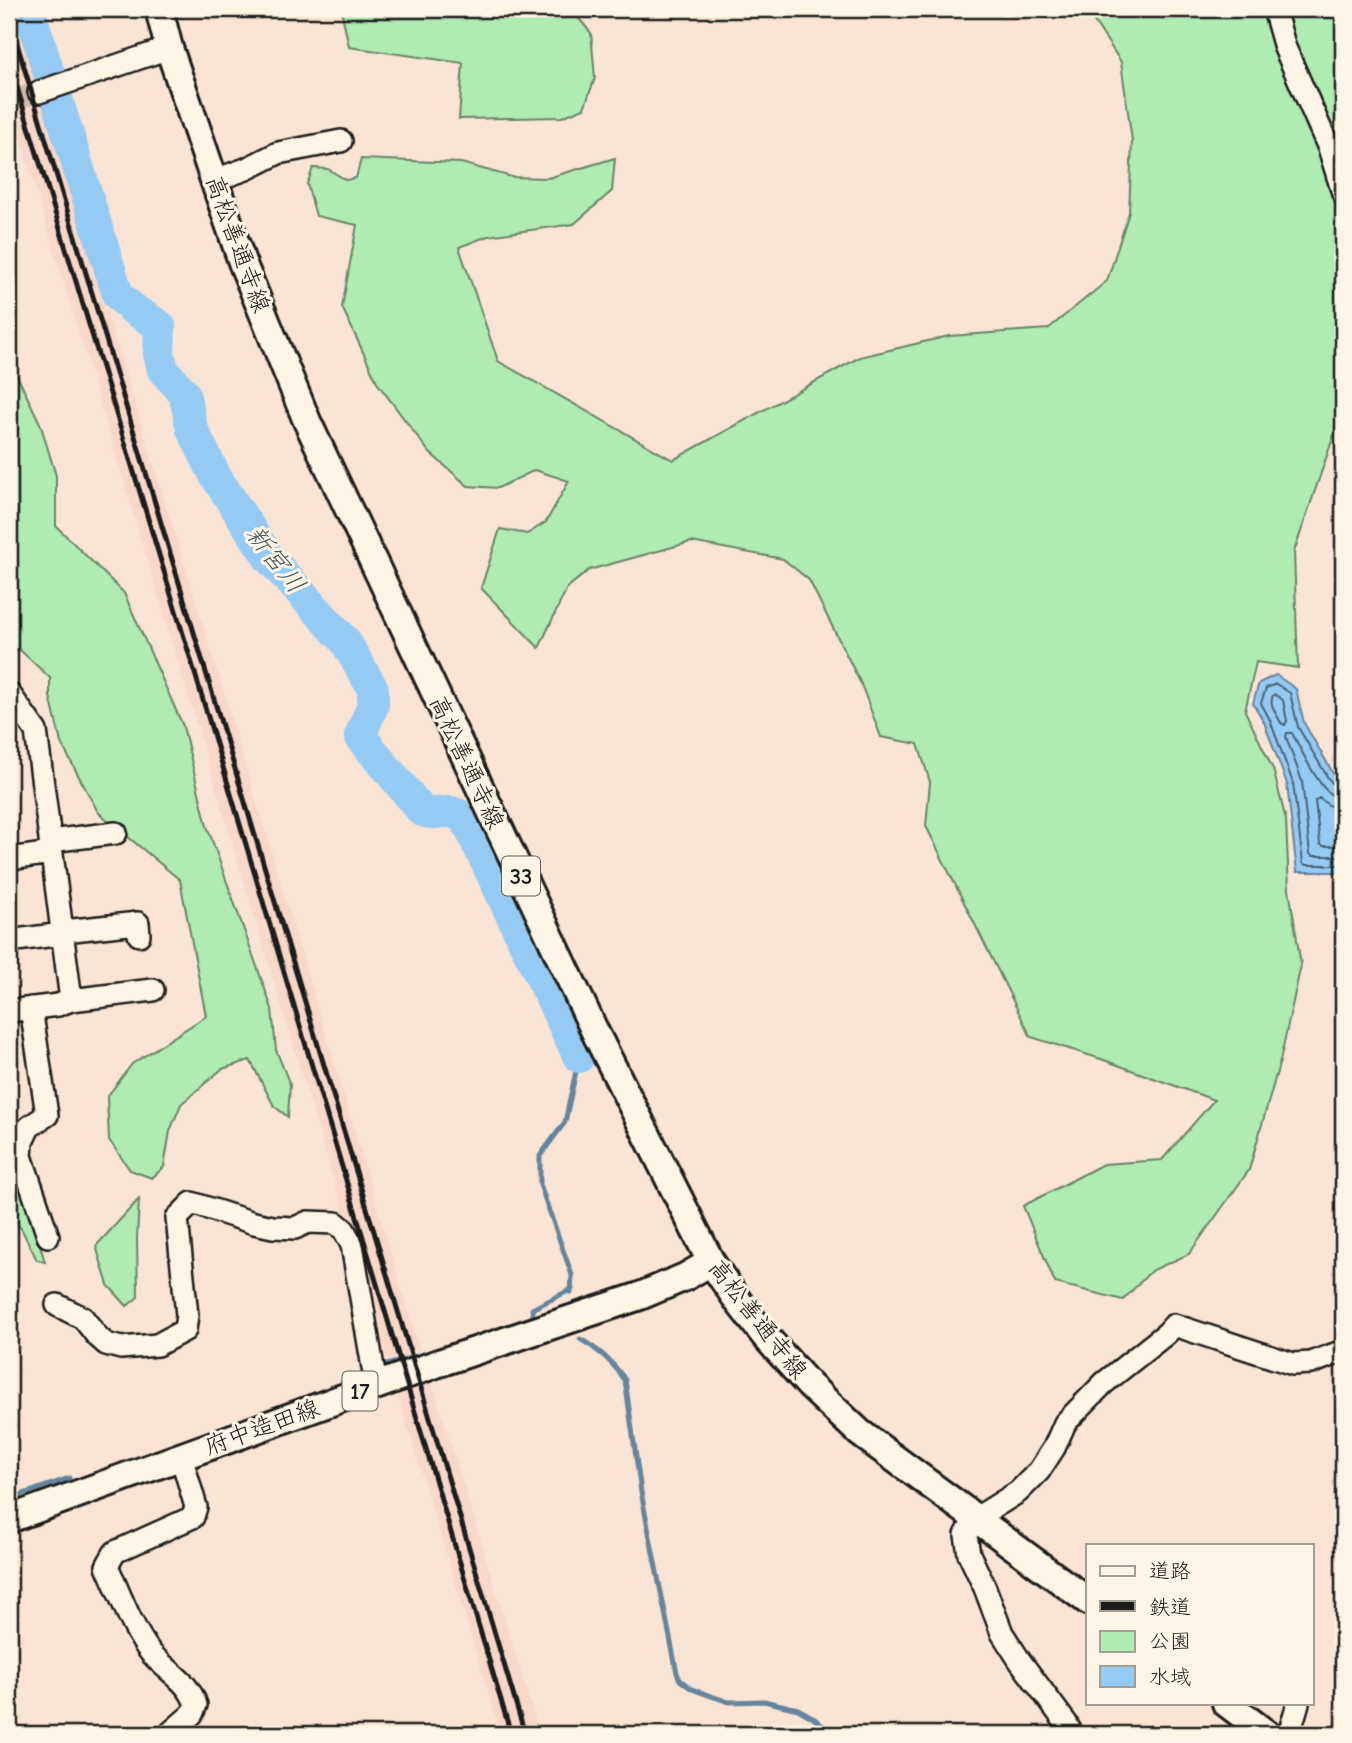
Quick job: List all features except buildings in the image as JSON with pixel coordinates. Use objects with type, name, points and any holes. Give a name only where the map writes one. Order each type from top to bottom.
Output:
[{"type":"main road","name":"高松善通寺線","points":[[159,9],[242,262],[307,421],[597,1037],[711,1262],[765,1336],[810,1386],[860,1433],[1086,1600]]},
{"type":"main road","name":"府中造田線","points":[[9,1519],[376,1385],[640,1296],[685,1277],[711,1262]]},
{"type":"main road","points":[[1227,1704],[1267,1734]]},
{"type":"street","points":[[1274,9],[1285,48],[1329,148],[1343,193]]},
{"type":"street","points":[[50,89],[170,48]]},
{"type":"street","points":[[215,180],[246,169],[278,153],[341,141]]},
{"type":"street","points":[[9,693],[36,731],[71,1000]]},
{"type":"street","points":[[9,859],[116,833]]},
{"type":"street","points":[[9,941],[138,923],[139,935]]},
{"type":"street","points":[[9,1011],[153,990]]},
{"type":"street","points":[[30,1009],[47,1115],[29,1127],[22,1142],[21,1157],[48,1236]]},
{"type":"street","points":[[57,1305],[83,1318],[106,1344],[121,1348],[157,1345],[185,1330],[187,1315],[177,1218],[192,1203],[273,1227],[295,1228],[309,1222],[336,1223],[344,1230],[352,1245],[376,1385]]},
{"type":"street","points":[[1072,1734],[1002,1633],[969,1555],[965,1535],[975,1519],[1018,1492],[1039,1471],[1054,1448],[1065,1423],[1104,1383],[1174,1325],[1293,1364],[1311,1363],[1343,1351]]},
{"type":"street","points":[[169,1734],[192,1714],[196,1705],[193,1695],[170,1669],[151,1653],[138,1633],[107,1566],[115,1552],[193,1517],[196,1507],[181,1456]]},
{"type":"street","points":[[1289,1734],[1298,1704]]},
{"type":"shaded area","points":[[9,9],[14,9],[218,673],[420,1350],[388,1361],[9,101]]},
{"type":"shaded area","points":[[431,1379],[540,1734],[501,1734],[396,1390]]},
{"type":"green space","points":[[341,9],[571,9],[591,33],[595,78],[584,108],[562,117],[459,119],[463,63],[349,47]]},
{"type":"green space","points":[[1086,9],[1343,9],[1343,417],[1335,432],[1294,552],[1298,668],[1256,662],[1245,711],[1273,769],[1286,820],[1289,889],[1301,965],[1280,1061],[1249,1170],[1189,1254],[1151,1271],[1123,1300],[1055,1283],[1023,1206],[1103,1164],[1162,1160],[1214,1100],[1031,1037],[926,826],[930,782],[918,744],[881,737],[861,684],[809,580],[783,559],[691,542],[589,570],[567,588],[539,648],[481,588],[500,529],[527,534],[546,522],[569,481],[535,470],[498,488],[468,486],[429,452],[378,384],[342,307],[357,225],[316,216],[307,184],[313,168],[328,169],[346,180],[356,178],[361,159],[461,163],[512,177],[548,178],[615,158],[612,191],[574,224],[488,236],[459,247],[498,361],[673,460],[860,357],[949,336],[1048,329],[1107,281],[1129,212],[1132,141],[1121,62]]},
{"type":"green space","points":[[9,359],[40,423],[56,476],[56,526],[124,593],[183,726],[207,826],[272,1009],[276,1050],[290,1085],[288,1117],[274,1106],[250,1060],[222,1069],[181,1104],[170,1131],[164,1167],[152,1178],[130,1170],[109,1140],[107,1097],[132,1064],[206,1016],[180,880],[98,812],[61,743],[50,696],[50,678],[20,650],[9,651]]},
{"type":"green space","points":[[19,1127],[45,1262],[37,1260],[22,1230],[9,1212],[9,1196],[13,1192],[9,1178],[9,1132]]},
{"type":"green space","points":[[139,1199],[138,1297],[127,1306],[108,1285],[96,1246]]},
{"type":"water","points":[[1276,675],[1296,689],[1304,723],[1343,785],[1343,872],[1297,872],[1287,784],[1264,722],[1253,703],[1259,683]]},
{"type":"waterway","name":"新宮川","points":[[29,9],[118,295],[133,309],[160,326],[159,353],[163,370],[184,393],[192,429],[216,477],[269,558],[345,641],[373,689],[373,705],[360,736],[422,811],[454,813],[466,820],[579,1057]]},
{"type":"waterway","points":[[571,1293],[572,1275],[540,1185],[540,1156],[565,1122],[579,1057]]},
{"type":"waterway","points":[[482,1335],[533,1317],[532,1309],[572,1289]]},
{"type":"waterway","points":[[580,1339],[606,1357],[625,1380],[641,1492],[680,1680],[692,1689],[729,1702],[764,1701],[798,1709],[833,1734]]},
{"type":"waterway","points":[[379,1370],[433,1351]]},
{"type":"waterway","points":[[9,1499],[69,1478]]},
{"type":"tunnel","points":[[9,101],[39,92]]},
{"type":"railway","points":[[9,17],[525,1734]]},
{"type":"railway","points":[[9,61],[197,680],[511,1734]]}]
